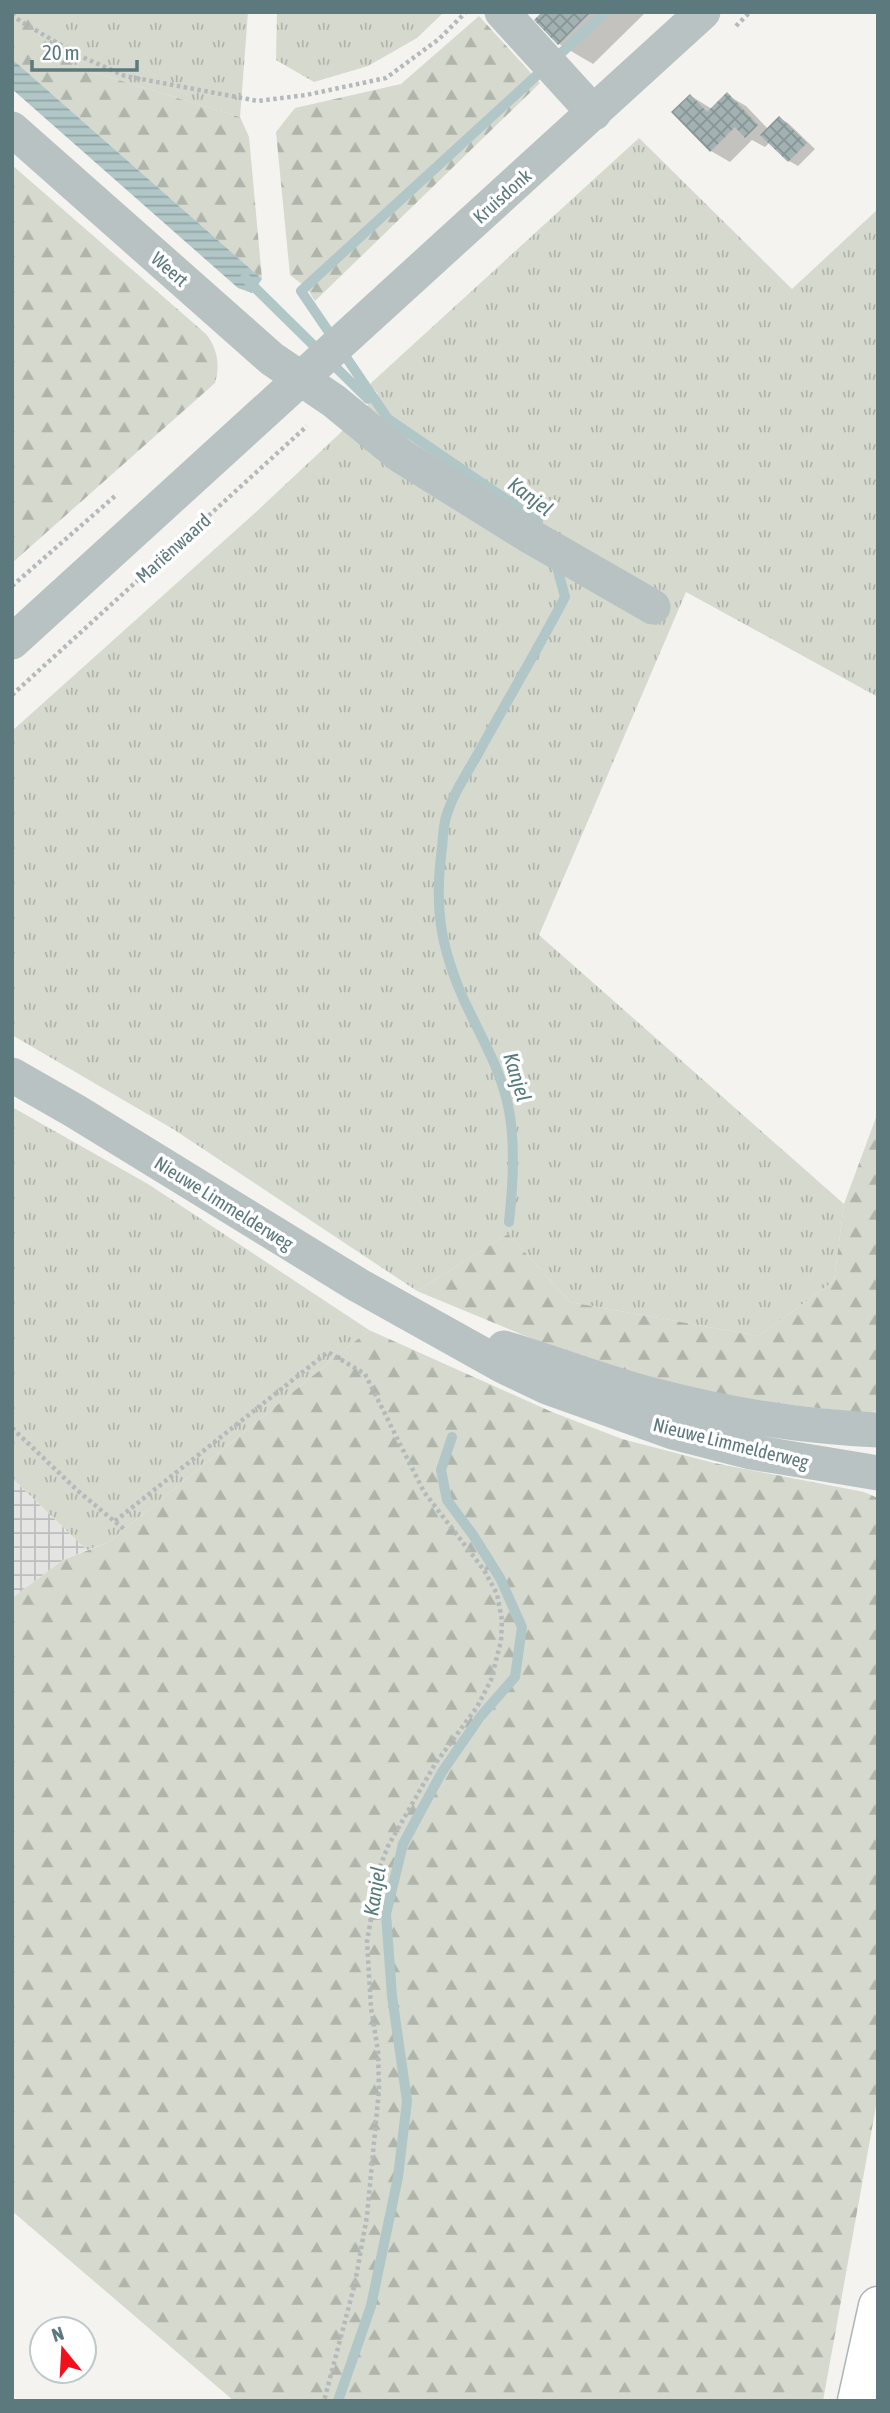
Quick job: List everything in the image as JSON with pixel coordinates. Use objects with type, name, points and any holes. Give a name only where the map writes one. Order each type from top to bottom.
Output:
[{"type":"highway","points":[[857,2401],[878,2306]]},
{"type":"street","points":[[502,12],[594,113]]},
{"type":"street","name":"Kruisdonk","points":[[300,379],[703,12]]},
{"type":"street","name":"Weert","points":[[12,129],[272,359],[334,401],[401,456],[528,535],[653,607]]},
{"type":"street","name":"Mariënwaard","points":[[12,642],[300,379]]},
{"type":"street","name":"Nieuwe Limmelderweg","points":[[12,1075],[337,1272],[503,1366],[547,1387],[673,1432],[751,1452],[878,1474]]},
{"type":"street","name":"Nieuwe Limmelderweg","points":[[437,1328],[652,1395],[747,1415],[878,1430]]},
{"type":"path","points":[[12,14],[78,55],[125,76],[258,101],[306,95],[386,78],[439,39],[466,12]]},
{"type":"path","name":"Mariënwaard","points":[[12,695],[334,401]]},
{"type":"path","points":[[115,1521],[328,1352],[366,1374],[424,1492],[485,1570],[497,1594],[502,1620],[501,1640],[491,1680],[477,1707],[435,1764],[388,1846],[382,1864],[367,1941],[371,2008],[378,2051],[379,2090],[367,2216],[355,2283],[324,2401]]},
{"type":"path","points":[[12,1429],[78,1491],[125,1530]]},
{"type":"shaded area","points":[[12,59],[262,279],[252,293],[238,288],[12,89]]},
{"type":"shaded area","points":[[12,1478],[87,1550],[63,1560],[12,1598]]},
{"type":"green space","points":[[12,12],[36,12],[36,33],[76,67],[240,117],[249,137],[262,279],[12,59]]},
{"type":"green space","points":[[36,12],[248,12],[240,117],[76,67],[36,33]]},
{"type":"green space","points":[[277,12],[444,12],[417,38],[368,66],[314,82],[276,60]]},
{"type":"green space","points":[[479,16],[540,83],[315,301],[307,288],[290,275],[276,132],[295,108],[401,84]]},
{"type":"green space","points":[[639,138],[792,289],[878,209],[878,697],[686,592],[539,935],[844,1204],[834,1281],[759,1336],[570,1302],[508,1234],[417,1291],[173,1129],[12,1035],[12,731],[352,422],[378,394],[371,383]]},
{"type":"green space","points":[[12,165],[206,334],[218,364],[215,383],[12,563]]},
{"type":"green space","points":[[12,1107],[148,1184],[369,1330],[109,1542],[87,1550],[12,1478]]},
{"type":"green space","points":[[878,1112],[878,1411],[864,1413],[726,1398],[569,1354],[417,1291],[508,1234],[570,1302],[759,1336],[834,1281],[844,1204]]},
{"type":"green space","points":[[369,1330],[552,1412],[622,1439],[714,1463],[864,1492],[878,1498],[878,2095],[823,2401],[234,2401],[12,2211],[12,1598],[63,1560],[109,1542]]},
{"type":"building","points":[[542,12],[591,12],[558,45],[534,20]]},
{"type":"building","points":[[727,92],[758,125],[745,138],[735,127],[710,152],[671,112],[690,94],[707,112]]},
{"type":"building","points":[[779,116],[807,143],[788,162],[760,135]]},
{"type":"waterway","name":"Kanjel","points":[[538,521],[388,419],[301,291],[606,12]]},
{"type":"waterway","points":[[245,278],[368,399]]},
{"type":"waterway","name":"Kanjel","points":[[509,1222],[513,1161],[510,1115],[499,1074],[455,979],[444,943],[439,907],[440,869],[444,825],[453,800],[565,597],[555,560]]},
{"type":"waterway","name":"Kanjel","points":[[338,2401],[371,2306],[398,2177],[407,2101],[392,1996],[386,1914],[403,1844],[442,1772],[480,1717],[515,1677],[522,1627],[500,1578],[447,1500],[441,1470],[452,1437]]}]
